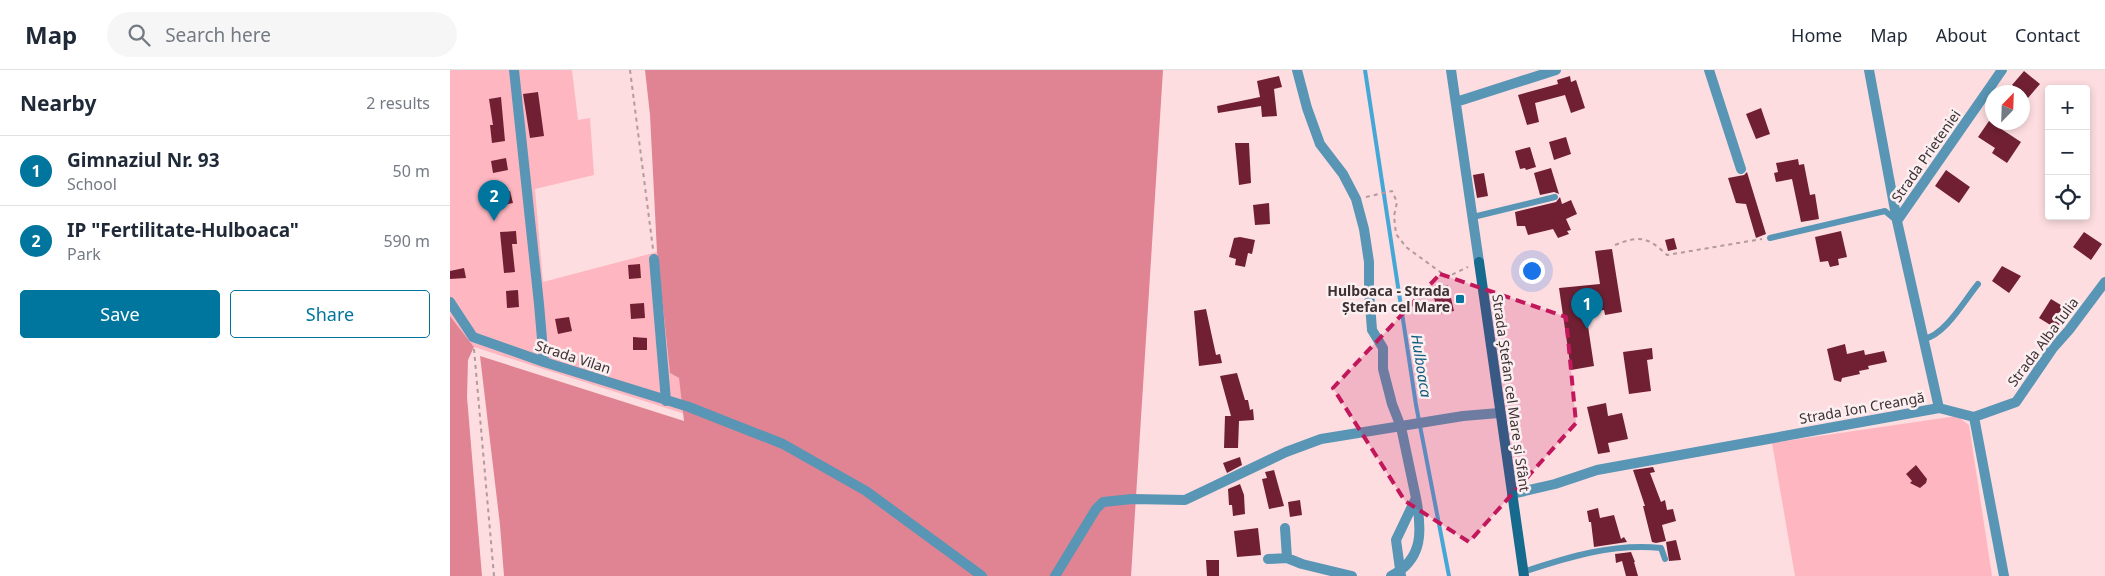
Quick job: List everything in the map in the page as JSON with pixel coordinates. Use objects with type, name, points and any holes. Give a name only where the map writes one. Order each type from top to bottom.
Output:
[{"type":"street","points":[[514,70],[540,304],[544,362]]},
{"type":"street","points":[[1297,70],[1307,108],[1320,144],[1343,174],[1358,204],[1369,262],[1372,330],[1383,348],[1384,369],[1392,404],[1406,426],[1421,524],[1419,543],[1410,561],[1397,574]]},
{"type":"street","name":"Strada Ștefan cel Mare și Sfânt","points":[[1451,70],[1499,412],[1524,574]]},
{"type":"street","points":[[1456,102],[1556,70]]},
{"type":"street","points":[[1709,70],[1741,169]]},
{"type":"street","name":"Strada Ion Creangă","points":[[1512,494],[1555,484],[1597,470],[1939,408],[1898,222],[1869,70]]},
{"type":"street","name":"Strada Prieteniei","points":[[1898,222],[2002,70]]},
{"type":"street","points":[[654,259],[666,401]]},
{"type":"street","name":"Strada Alba Iulia","points":[[1974,417],[2016,402],[2053,348],[2070,330],[2105,282]]},
{"type":"street","points":[[450,302],[473,337]]},
{"type":"street","name":"Strada Vilan","points":[[473,337],[544,362],[689,407],[783,444],[866,491],[982,576]]},
{"type":"street","points":[[1939,408],[1974,417],[2004,576]]},
{"type":"street","points":[[1055,576],[1099,505],[1132,499],[1185,500],[1286,452],[1321,439],[1434,420],[1499,412]]},
{"type":"street","points":[[1397,574],[1396,540],[1416,498]]},
{"type":"street","points":[[1285,528],[1287,558]]},
{"type":"street","points":[[1268,559],[1287,558],[1310,566],[1352,576]]},
{"type":"lane","points":[[1473,217],[1555,197]]},
{"type":"lane","name":"Strada Prieteniei","points":[[1770,238],[1886,212],[1898,222]]},
{"type":"lane","points":[[1924,339],[1932,338],[1940,331],[1978,284]]},
{"type":"lane","name":"Strada Ștefan cel Mare și Sfânt","points":[[1524,574],[1582,554],[1622,547],[1661,548],[1665,559]]},
{"type":"path","points":[[630,70],[654,259]]},
{"type":"path","points":[[1375,195],[1392,191],[1397,202],[1394,216],[1396,234],[1406,246],[1447,277],[1479,262]]},
{"type":"path","points":[[1615,245],[1627,239],[1644,239],[1654,243],[1667,255],[1770,238]]},
{"type":"path","points":[[473,337],[494,576]]},
{"type":"highlighted area","points":[[1440,274],[1566,317],[1576,423],[1469,542],[1405,501],[1333,388]]},
{"type":"shaded area","points":[[450,70],[572,70],[578,120],[590,118],[594,175],[535,189],[543,282],[657,252],[670,373],[679,378],[685,414],[474,347],[450,316]]},
{"type":"shaded area","points":[[645,70],[1163,70],[1131,576],[504,576],[500,525],[480,356],[684,421],[679,378],[670,373],[657,252],[650,115]]},
{"type":"shaded area","points":[[450,316],[474,347],[468,360],[467,397],[482,576],[450,576]]},
{"type":"shaded area","points":[[1957,416],[1969,425],[1992,576],[1795,576],[1772,443]]},
{"type":"building","points":[[2024,71],[2040,84],[2030,96],[2030,85],[2012,85]]},
{"type":"building","points":[[1279,76],[1282,87],[1274,89],[1277,116],[1262,117],[1261,106],[1218,113],[1217,106],[1260,97],[1257,81]]},
{"type":"building","points":[[1570,76],[1571,82],[1576,80],[1585,108],[1571,113],[1565,95],[1535,103],[1539,122],[1527,125],[1518,95],[1558,84],[1557,80]]},
{"type":"building","points":[[538,92],[544,136],[530,138],[523,94]]},
{"type":"building","points":[[501,97],[505,141],[492,143],[490,125],[493,125],[489,99]]},
{"type":"building","points":[[1761,108],[1770,134],[1756,139],[1746,114]]},
{"type":"building","points":[[1985,127],[1985,130],[2003,130],[2021,142],[2007,163],[1992,153],[1995,148],[1978,137]]},
{"type":"building","points":[[1566,137],[1571,154],[1554,160],[1549,142]]},
{"type":"building","points":[[1235,143],[1249,143],[1251,183],[1239,185]]},
{"type":"building","points":[[1530,147],[1536,167],[1526,170],[1525,168],[1520,169],[1515,151]]},
{"type":"building","points":[[506,158],[508,170],[493,173],[491,161]]},
{"type":"building","points":[[1798,159],[1799,165],[1804,164],[1810,195],[1815,194],[1819,219],[1801,222],[1792,179],[1776,182],[1774,173],[1778,172],[1776,163]]},
{"type":"building","points":[[1551,168],[1559,194],[1554,192],[1540,195],[1534,173]]},
{"type":"building","points":[[1946,170],[1970,187],[1959,203],[1935,186]]},
{"type":"building","points":[[1747,172],[1766,234],[1756,238],[1746,204],[1736,203],[1728,178],[1744,175]]},
{"type":"building","points":[[1484,173],[1488,196],[1477,198],[1473,175]]},
{"type":"building","points":[[510,191],[513,203],[499,206],[496,194]]},
{"type":"building","points":[[1560,197],[1562,204],[1571,200],[1577,214],[1566,219],[1571,230],[1567,231],[1569,234],[1558,238],[1553,229],[1528,235],[1525,226],[1517,226],[1515,212],[1556,202]]},
{"type":"building","points":[[1269,203],[1270,224],[1255,225],[1253,205]]},
{"type":"building","points":[[516,231],[517,244],[512,244],[515,272],[504,273],[500,232]]},
{"type":"building","points":[[1841,231],[1847,257],[1838,259],[1839,265],[1830,267],[1828,261],[1820,262],[1815,237]]},
{"type":"building","points":[[2084,232],[2102,244],[2091,260],[2073,247]]},
{"type":"building","points":[[1240,237],[1255,240],[1252,254],[1248,253],[1245,267],[1235,265],[1236,259],[1229,257],[1234,238]]},
{"type":"building","points":[[1674,238],[1677,249],[1668,251],[1665,240]]},
{"type":"building","points":[[1612,249],[1622,312],[1605,315],[1604,310],[1586,313],[1594,366],[1571,370],[1559,288],[1600,284],[1595,251]]},
{"type":"building","points":[[640,264],[641,278],[629,279],[628,265]]},
{"type":"building","points":[[2002,266],[2021,276],[2009,293],[1992,281]]},
{"type":"building","points":[[464,268],[466,278],[450,279],[450,271]]},
{"type":"building","points":[[1448,285],[1454,311],[1438,314],[1432,289]]},
{"type":"building","points":[[518,290],[519,307],[507,308],[506,291]]},
{"type":"building","points":[[2051,299],[2069,310],[2057,329],[2039,318]]},
{"type":"building","points":[[644,303],[645,318],[631,319],[630,304]]},
{"type":"building","points":[[1206,309],[1216,355],[1220,354],[1222,363],[1199,366],[1194,311]]},
{"type":"building","points":[[569,317],[572,331],[558,334],[555,319]]},
{"type":"building","points":[[633,337],[647,338],[647,350],[633,350]]},
{"type":"building","points":[[1845,344],[1847,354],[1864,350],[1865,355],[1884,351],[1887,362],[1868,366],[1869,369],[1859,371],[1860,374],[1842,378],[1841,382],[1834,380],[1827,349]]},
{"type":"building","points":[[1652,348],[1653,359],[1647,360],[1651,391],[1629,394],[1623,352]]},
{"type":"building","points":[[1237,373],[1245,400],[1248,400],[1250,410],[1253,409],[1254,420],[1239,421],[1238,448],[1224,448],[1225,416],[1231,416],[1220,376]]},
{"type":"building","points":[[1606,403],[1608,416],[1622,413],[1628,439],[1608,443],[1610,452],[1598,454],[1587,407]]},
{"type":"building","points":[[1240,457],[1242,465],[1227,473],[1223,463]]},
{"type":"building","points":[[1916,465],[1927,479],[1926,483],[1920,488],[1910,483],[1912,481],[1906,474]]},
{"type":"building","points":[[1653,467],[1655,472],[1650,473],[1661,502],[1665,500],[1667,510],[1673,509],[1676,521],[1662,525],[1666,541],[1656,543],[1652,542],[1643,506],[1645,506],[1633,470]]},
{"type":"building","points":[[1274,470],[1284,506],[1269,509],[1262,479],[1267,478],[1265,472]]},
{"type":"building","points":[[1240,484],[1244,495],[1245,514],[1233,516],[1232,505],[1229,505],[1228,489]]},
{"type":"building","points":[[1300,500],[1302,515],[1290,517],[1288,502]]},
{"type":"building","points":[[1598,508],[1600,518],[1614,515],[1621,539],[1624,537],[1627,542],[1594,547],[1591,522],[1589,522],[1587,511]]},
{"type":"building","points":[[1258,528],[1261,555],[1237,557],[1234,531]]},
{"type":"building","points":[[1676,540],[1681,560],[1669,561],[1666,542]]},
{"type":"building","points":[[1631,552],[1638,576],[1626,576],[1622,561],[1616,563],[1615,554]]},
{"type":"building","points":[[1206,560],[1219,560],[1219,576],[1207,576]]},
{"type":"waterway","name":"Hulboaca","points":[[1365,70],[1416,405],[1449,576]]},
{"type":"place","name":"IP \"Fertilitate-Hulboaca\"","points":[[494,221]]},
{"type":"place","name":"Hulboaca - Strada Ștefan cel Mare","points":[[1460,299]]},
{"type":"place","name":"Gimnaziul Nr. 93","points":[[1587,329]]}]
